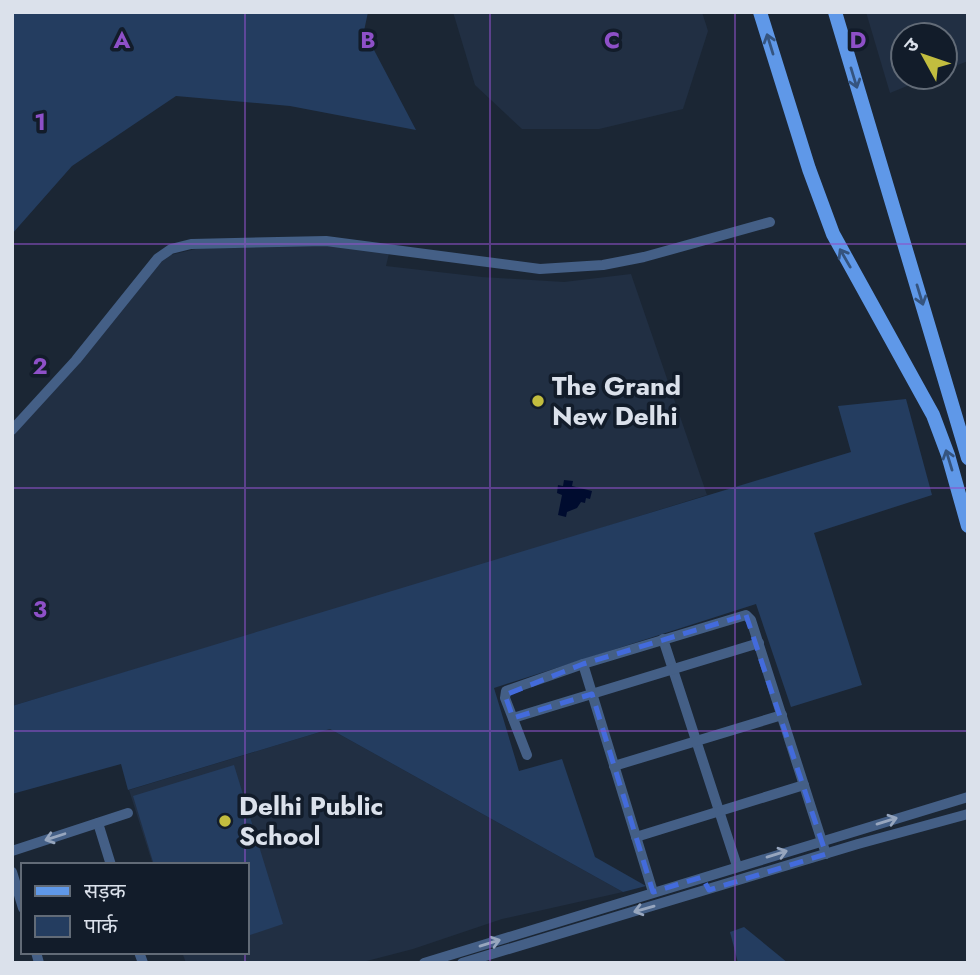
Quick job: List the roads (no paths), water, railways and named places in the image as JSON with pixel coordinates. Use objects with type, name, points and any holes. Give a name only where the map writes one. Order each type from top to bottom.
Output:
[{"type":"main road","points":[[760,12],[809,169],[833,234],[933,415],[948,455],[968,526]]},
{"type":"main road","points":[[835,12],[968,458]]},
{"type":"street","points":[[12,430],[76,360],[158,258],[171,249],[191,244],[326,240],[540,269],[603,265],[644,257],[769,222]]},
{"type":"street","points":[[527,755],[505,695],[506,691],[742,615],[751,620],[826,854]]},
{"type":"street","points":[[663,639],[737,866]]},
{"type":"street","points":[[513,718],[758,643]]},
{"type":"street","points":[[583,664],[653,892]]},
{"type":"street","points":[[614,766],[782,715]]},
{"type":"street","points":[[636,837],[804,785]]},
{"type":"street","points":[[424,963],[968,797]]},
{"type":"street","points":[[12,850],[128,813]]},
{"type":"street","points":[[462,963],[496,958],[826,854],[968,814]]},
{"type":"street","points":[[98,823],[110,863]]},
{"type":"street","points":[[12,872],[21,901]]},
{"type":"street","points":[[702,877],[709,890]]},
{"type":"place","name":"The Grand New Delhi","points":[[538,401]]},
{"type":"place","name":"Delhi Public School","points":[[225,821]]}]
